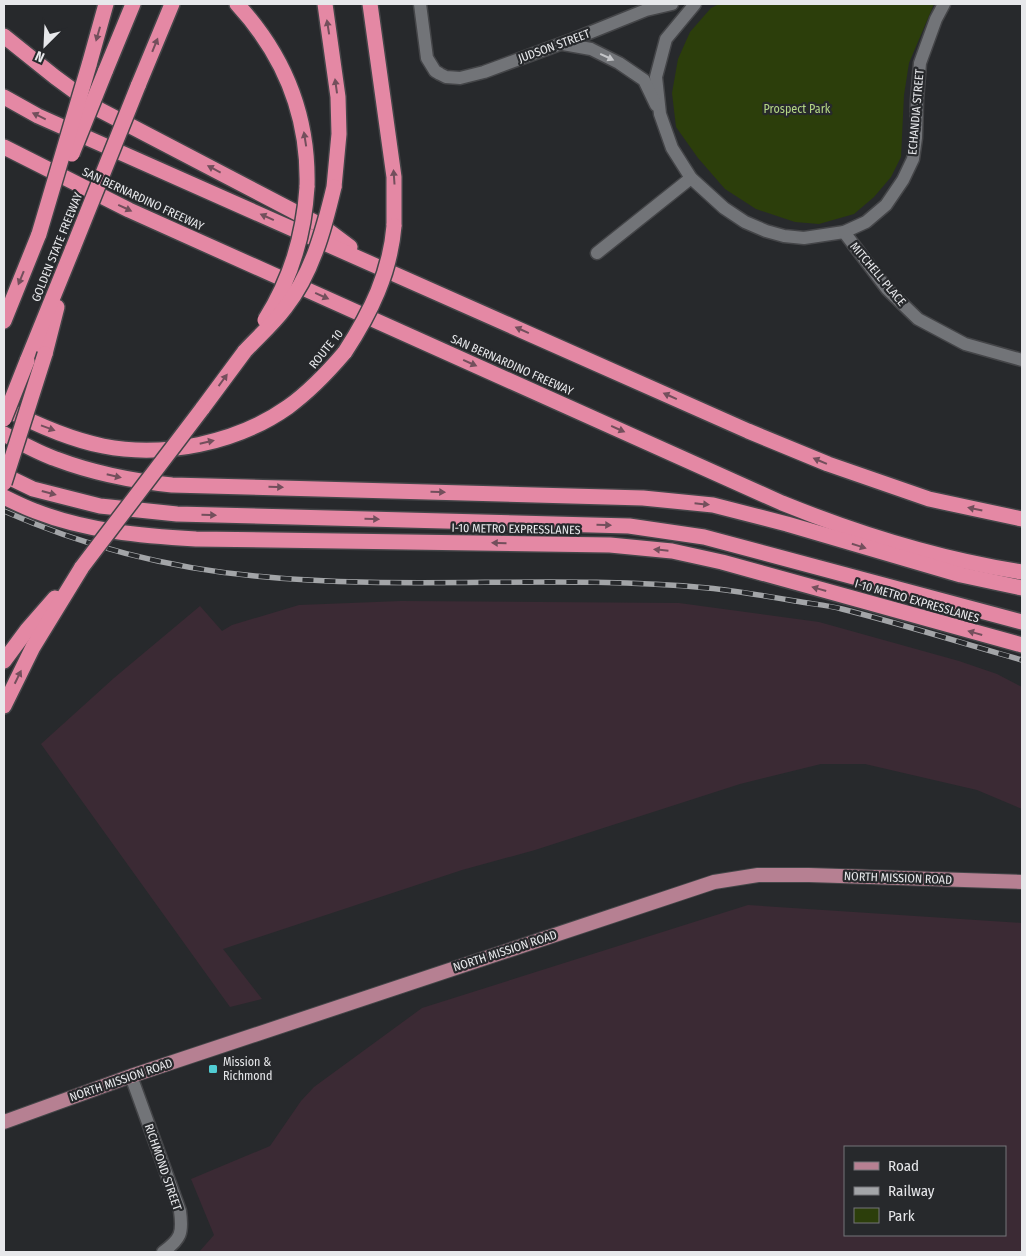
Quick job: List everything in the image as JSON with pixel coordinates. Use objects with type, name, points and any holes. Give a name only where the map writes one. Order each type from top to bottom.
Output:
[{"type":"highway","points":[[39,234],[106,4]]},
{"type":"highway","name":"GOLDEN STATE FREEWAY","points":[[4,321],[133,4]]},
{"type":"highway","name":"GOLDEN STATE FREEWAY","points":[[4,418],[172,4]]},
{"type":"highway","points":[[4,661],[27,630],[82,567],[245,351],[272,308],[293,263],[302,229],[307,187],[308,168],[305,140],[293,91],[275,54],[253,21],[236,4]]},
{"type":"highway","points":[[245,351],[286,307],[302,281],[320,241],[334,187],[339,134],[338,97],[325,4]]},
{"type":"highway","name":"ROUTE 10","points":[[4,408],[37,424],[79,440],[125,449],[158,449],[193,445],[232,435],[271,417],[306,393],[323,378],[345,352],[370,311],[383,280],[392,245],[394,178],[370,4]]},
{"type":"highway","points":[[4,36],[100,110],[322,226],[376,265]]},
{"type":"highway","points":[[4,98],[47,120],[748,431],[828,464],[929,499],[1022,519]]},
{"type":"highway","name":"SAN BERNARDINO FREEWAY","points":[[4,147],[80,187],[138,214],[822,519],[904,547],[1022,572]]},
{"type":"highway","points":[[4,483],[45,354],[73,248]]},
{"type":"highway","points":[[4,434],[56,459],[101,473],[165,485],[643,498],[713,505],[787,524],[961,575],[1022,588]]},
{"type":"highway","name":"I-10 METRO EXPRESSLANES","points":[[4,475],[33,488],[100,506],[177,514],[629,526],[704,537],[1022,622]]},
{"type":"highway","name":"I-10 METRO EXPRESSLANES","points":[[4,497],[44,514],[86,526],[139,535],[196,540],[610,545],[672,552],[722,562],[1022,645]]},
{"type":"highway","points":[[4,706],[33,647],[82,567]]},
{"type":"main road","name":"NORTH MISSION ROAD","points":[[4,1122],[131,1076],[714,882],[758,875],[809,875],[1022,882]]},
{"type":"street","name":"JUDSON STREET","points":[[420,4],[427,58],[436,71],[446,77],[460,78],[484,72],[561,44],[646,10],[672,4]]},
{"type":"street","name":"ECHANDIA STREET","points":[[695,4],[666,39],[656,77],[660,114],[672,148],[691,178],[724,208],[745,222],[766,230],[784,236],[804,238],[844,232],[866,222],[886,205],[903,180],[913,159],[920,63],[936,19],[944,4]]},
{"type":"street","points":[[561,44],[591,49],[619,63],[644,80],[660,114]]},
{"type":"street","points":[[597,253],[691,178]]},
{"type":"street","name":"MITCHELL PLACE","points":[[844,232],[887,288],[918,319],[965,344],[1022,360]]},
{"type":"street","name":"RICHMOND STREET","points":[[131,1076],[180,1212],[182,1230],[177,1241],[163,1252]]},
{"type":"shaded area","points":[[401,601],[679,603],[819,622],[959,661],[997,674],[1022,687],[1022,809],[977,790],[865,764],[821,764],[740,784],[535,850],[462,870],[223,949],[262,999],[230,1007],[41,744],[114,678],[200,606],[222,631],[232,625],[299,605]]},
{"type":"shaded area","points":[[748,905],[1022,923],[1022,1252],[199,1252],[214,1235],[191,1179],[270,1146],[301,1101],[314,1087],[422,1008]]},
{"type":"green space","name":"Prospect Park","points":[[719,4],[934,4],[909,63],[904,95],[901,157],[891,177],[874,197],[854,214],[819,224],[795,222],[756,209],[725,189],[698,158],[676,127],[672,93],[678,59],[690,32],[711,8]]},
{"type":"railway","points":[[4,511],[64,535],[127,554],[223,572],[311,580],[368,582],[595,582],[708,588],[836,608],[910,627],[1022,660]]},
{"type":"place","name":"Mission & Richmond","points":[[213,1069]]}]
